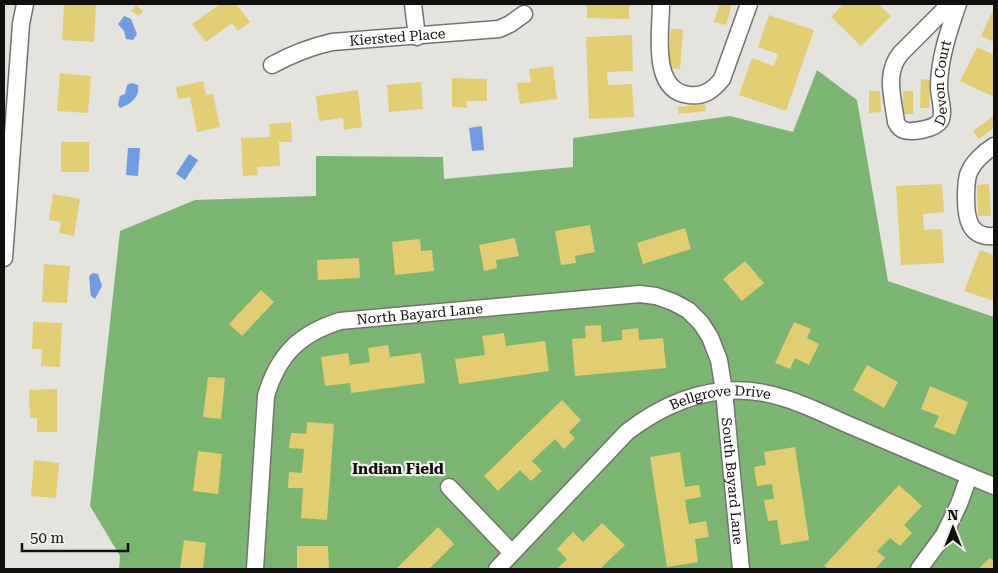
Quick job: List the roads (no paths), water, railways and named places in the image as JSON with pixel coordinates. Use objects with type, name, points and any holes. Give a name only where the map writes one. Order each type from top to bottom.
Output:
[{"type":"street","points":[[4,258],[21,24],[25,4]]},
{"type":"street","points":[[414,4],[417,37]]},
{"type":"street","points":[[661,4],[661,64],[663,75],[675,90],[685,95],[695,96],[705,94],[715,88],[722,79],[749,4]]},
{"type":"street","name":"Devon Court","points":[[950,4],[901,53],[895,60],[891,70],[896,122],[906,132],[927,129],[935,126],[940,121],[942,113],[939,85],[942,60],[958,4]]},
{"type":"street","name":"Kiersted Place","points":[[272,65],[312,46],[332,42],[417,37],[499,29],[524,14]]},
{"type":"street","points":[[994,146],[977,161],[969,173],[966,183],[966,216],[970,224],[977,232],[986,236],[994,236]]},
{"type":"street","name":"North Bayard Lane","points":[[255,569],[266,396],[280,363],[292,348],[306,336],[322,327],[340,321],[640,294],[656,296],[674,302],[688,310],[701,323],[710,337],[719,360],[724,391]]},
{"type":"street","name":"Bellgrove Drive","points":[[496,569],[627,432],[662,408],[686,398],[724,391],[748,391],[787,399],[994,486]]},
{"type":"street","name":"South Bayard Lane","points":[[724,391],[741,569]]},
{"type":"street","points":[[919,569],[944,535],[959,504],[969,476]]},
{"type":"street","points":[[450,487],[512,553]]},
{"type":"water","points":[[124,16],[131,19],[137,34],[133,40],[126,39],[124,31],[118,24]]},
{"type":"water","points":[[132,83],[138,85],[138,93],[131,102],[120,108],[118,105],[120,96],[125,94],[127,85]]},
{"type":"water","points":[[482,126],[484,150],[472,151],[469,128]]},
{"type":"water","points":[[128,148],[140,148],[138,176],[126,175]]},
{"type":"water","points":[[189,154],[198,160],[185,180],[176,174]]},
{"type":"water","points":[[93,273],[98,274],[102,286],[95,299],[91,296],[89,276]]},
{"type":"district","name":"Indian Field","points":[[398,469]]}]
